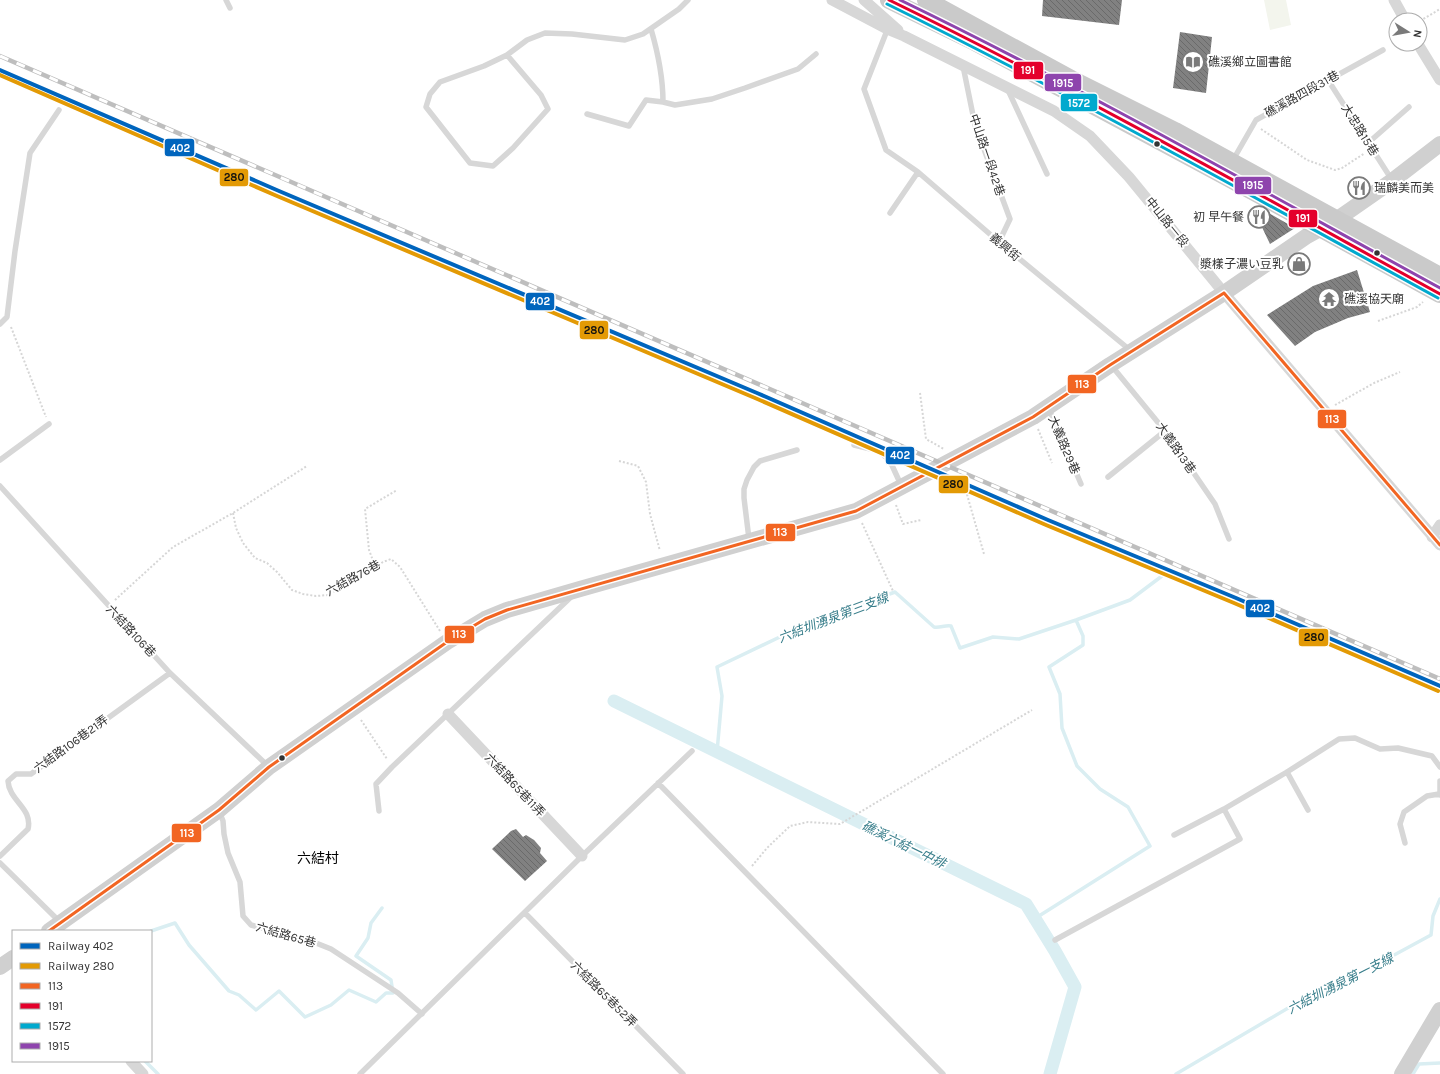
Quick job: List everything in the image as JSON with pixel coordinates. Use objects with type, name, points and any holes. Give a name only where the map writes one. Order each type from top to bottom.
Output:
[{"type":"main road","points":[[889,0],[976,42],[1228,169],[1336,220],[1438,287]]},
{"type":"main road","points":[[926,0],[1071,79],[1175,131],[1228,169],[1320,229],[1438,287]]},
{"type":"street","name":"中山路一段","points":[[832,0],[1054,111],[1090,136],[1129,177],[1224,293],[1440,545]]},
{"type":"street","name":"中山路一段","points":[[864,0],[888,27]]},
{"type":"street","points":[[1394,0],[1401,12]]},
{"type":"street","points":[[1423,52],[1440,80]]},
{"type":"street","points":[[55,927],[219,810],[269,767],[447,642],[485,619],[507,610],[856,511],[1033,417],[1110,365],[1224,293],[1306,236],[1336,220],[1392,181],[1440,144]]},
{"type":"street","points":[[1432,536],[1440,525]]},
{"type":"street","name":"六結路65巷11弄","points":[[448,714],[582,856]]},
{"type":"street","points":[[0,967],[12,959]]},
{"type":"street","points":[[1402,1074],[1440,1010]]},
{"type":"street","points":[[132,1062],[143,1074]]},
{"type":"lane","points":[[226,0],[230,8]]},
{"type":"lane","points":[[507,54],[541,95],[548,109],[513,148],[493,166],[470,163],[426,107],[430,94],[440,82],[484,66],[507,54],[527,40],[545,33],[572,34],[625,40],[643,34],[679,9],[688,0]]},
{"type":"lane","name":"義興街","points":[[888,27],[864,89],[886,150],[918,172],[999,242],[1132,351]]},
{"type":"lane","points":[[651,28],[659,58],[663,86],[663,102]]},
{"type":"lane","name":"礁溪路四段31巷","points":[[1228,169],[1256,120],[1383,50]]},
{"type":"lane","points":[[587,114],[630,126],[646,100],[675,105],[712,99],[798,69],[816,54]]},
{"type":"lane","name":"中山路一段42巷","points":[[963,65],[975,125],[1010,219],[999,242]]},
{"type":"lane","name":"大忠路15巷","points":[[1328,80],[1392,181]]},
{"type":"lane","points":[[1008,88],[1047,174]]},
{"type":"lane","points":[[1370,146],[1409,107]]},
{"type":"lane","points":[[0,324],[7,317],[15,251],[30,153],[59,110]]},
{"type":"lane","points":[[890,213],[918,172]]},
{"type":"lane","name":"大義路13巷","points":[[1110,365],[1165,430],[1215,504],[1229,539]]},
{"type":"lane","name":"大義路29巷","points":[[1048,407],[1081,484]]},
{"type":"lane","points":[[0,460],[48,424]]},
{"type":"lane","points":[[1108,477],[1165,430]]},
{"type":"lane","points":[[854,445],[878,451],[890,461],[897,490]]},
{"type":"lane","points":[[750,541],[744,498],[744,489],[747,480],[754,467],[760,461],[797,450]]},
{"type":"lane","name":"六結路106巷","points":[[0,486],[170,673],[269,767]]},
{"type":"lane","points":[[379,811],[376,784],[392,767],[580,589]]},
{"type":"lane","name":"六結路106巷21弄","points":[[0,856],[28,829],[29,824],[28,815],[8,788],[8,781],[16,774],[31,774],[170,673]]},
{"type":"lane","points":[[1174,835],[1224,809],[1339,739],[1355,738],[1380,749],[1398,748],[1432,756],[1440,766]]},
{"type":"lane","points":[[360,1074],[582,856],[692,751]]},
{"type":"lane","points":[[1287,772],[1308,810]]},
{"type":"lane","points":[[1405,843],[1400,824],[1404,812],[1427,796],[1440,794],[1440,781]]},
{"type":"lane","points":[[658,783],[943,1074]]},
{"type":"lane","points":[[1055,940],[1240,839],[1224,809]]},
{"type":"lane","name":"六結路65巷","points":[[219,810],[223,821],[228,853],[240,882],[243,916],[251,925],[311,941],[331,949],[398,993],[422,1014]]},
{"type":"lane","points":[[0,863],[55,927]]},
{"type":"lane","name":"六結路65巷52弄","points":[[525,913],[683,1074]]},
{"type":"path","points":[[1428,16],[1440,9]]},
{"type":"path","points":[[1253,124],[1306,160],[1335,170],[1342,168],[1370,146]]},
{"type":"path","points":[[1378,322],[1417,307],[1438,287]]},
{"type":"path","points":[[7,317],[48,424]]},
{"type":"path","points":[[1325,411],[1374,384],[1400,372]]},
{"type":"path","points":[[920,393],[926,439],[958,457]]},
{"type":"path","points":[[1033,417],[1052,463]]},
{"type":"path","points":[[619,461],[638,466],[646,482],[650,514],[664,565]]},
{"type":"path","points":[[108,606],[173,547],[233,514],[307,466]]},
{"type":"path","points":[[931,471],[966,491],[984,554]]},
{"type":"path","points":[[375,566],[369,550],[365,509],[397,490]]},
{"type":"path","points":[[897,490],[903,524],[921,520]]},
{"type":"path","points":[[856,511],[893,591]]},
{"type":"path","name":"六結路76巷","points":[[233,514],[236,528],[247,548],[256,558],[267,563],[277,572],[292,590],[303,594],[316,596],[328,595],[375,566],[391,559],[400,567],[447,642]]},
{"type":"path","points":[[353,708],[392,767]]},
{"type":"path","points":[[747,873],[767,848],[790,826],[808,822],[840,824],[1032,710]]},
{"type":"shaded area","points":[[1264,0],[1286,0],[1291,25],[1270,30]]},
{"type":"building","points":[[1043,0],[1122,0],[1119,25],[1042,16]]},
{"type":"building","name":"礁溪鄉立圖書館","points":[[1180,32],[1212,37],[1206,93],[1173,88]]},
{"type":"building","points":[[1265,211],[1295,228],[1270,244],[1259,221]]},
{"type":"building","name":"礁溪協天廟","points":[[1357,270],[1370,312],[1348,318],[1315,332],[1295,346],[1267,315],[1313,286]]},
{"type":"building","points":[[516,829],[523,837],[526,835],[534,840],[541,848],[540,853],[547,861],[525,881],[492,849],[511,831]]},
{"type":"waterway","name":"六結圳湧泉第三支線","points":[[717,752],[722,696],[717,667],[784,635],[806,629],[849,609],[895,592],[934,627],[951,626],[960,648],[993,637],[1019,639],[1076,620],[1130,600],[1162,576]]},
{"type":"waterway","points":[[1031,921],[1150,846],[1128,807],[1100,789],[1077,766],[1062,728],[1060,694],[1049,667],[1083,645],[1083,636],[1076,620]]},
{"type":"waterway","name":"礁溪六結一中排","points":[[614,701],[1026,904],[1075,987],[1050,1074]]},
{"type":"waterway","name":"六結圳湧泉第一支線","points":[[1176,1074],[1317,991],[1326,992],[1431,935],[1433,916],[1440,899]]},
{"type":"waterway","points":[[152,931],[175,923],[189,945],[229,991],[239,995],[256,1010],[279,991],[305,1017],[331,1005],[349,990],[376,1002],[386,993],[393,993],[391,980],[356,956],[368,938],[371,923],[382,908]]},
{"type":"waterway","points":[[146,1062],[158,1074]]},
{"type":"waterway","points":[[1413,1074],[1419,1064],[1440,1063]]},
{"type":"railway","points":[[0,56],[1440,679]]},
{"type":"rail line","name":"402","points":[[0,70],[279,191],[757,393],[1048,520],[1236,598],[1440,686]]},
{"type":"rail line","name":"280","points":[[0,75],[277,196],[755,398],[1046,525],[1234,603],[1438,691]]},
{"type":"transit line","name":"191","points":[[889,0],[1098,107],[1440,294]]},
{"type":"transit line","name":"1915","points":[[900,0],[1105,104],[1440,288]]},
{"type":"transit line","name":"1572","points":[[887,4],[1095,111],[1438,298]]},
{"type":"transit line","name":"113","points":[[1224,293],[1440,545]]},
{"type":"transit line","name":"113","points":[[50,930],[219,810],[269,767],[447,642],[485,619],[507,610],[856,511],[1033,417],[1110,365],[1224,293]]},
{"type":"place","name":"礁溪鄉立圖書館","points":[[1193,62]]},
{"type":"place","name":"瑞麟美而美","points":[[1359,188]]},
{"type":"place","name":"初 早午餐","points":[[1259,217]]},
{"type":"place","name":"漿樣子濃い豆乳","points":[[1299,264]]},
{"type":"place","name":"礁溪協天廟","points":[[1329,299]]},
{"type":"district","name":"六結村","points":[[318,858]]}]
